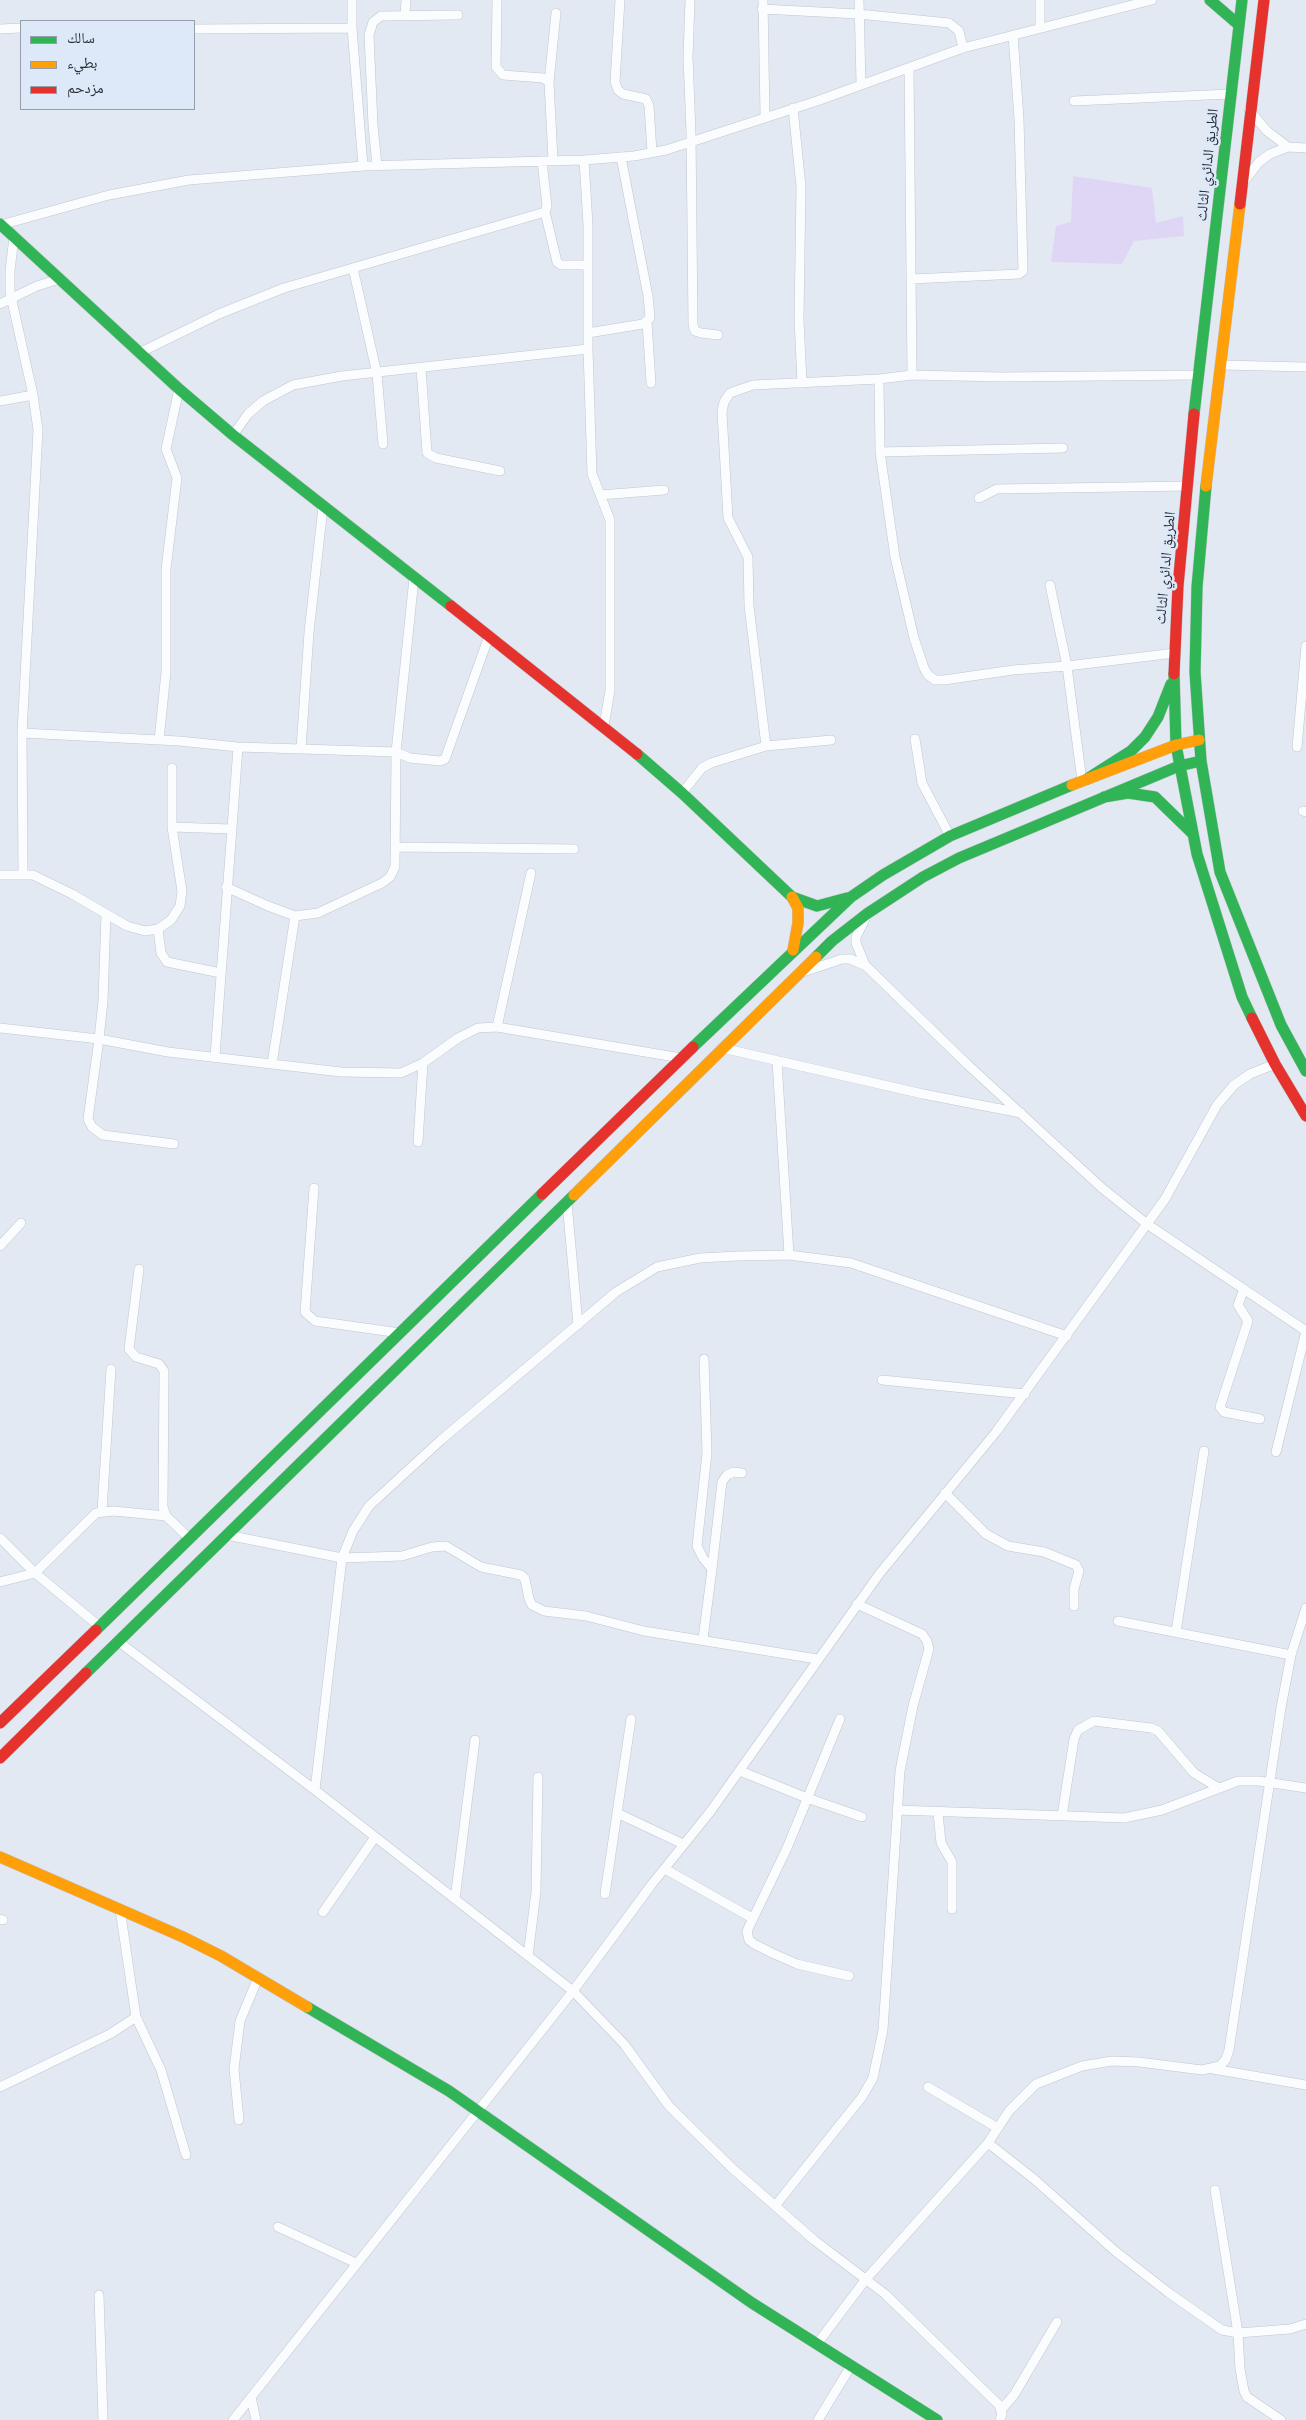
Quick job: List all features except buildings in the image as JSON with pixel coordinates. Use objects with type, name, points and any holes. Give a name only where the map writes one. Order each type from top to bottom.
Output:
[{"type":"main road","points":[[1210,0],[1239,25]]},
{"type":"main road","name":"الطريق الدائري الثالث","points":[[1242,0],[1230,94],[1214,254],[1197,376],[1178,586],[1174,677],[1176,745],[1192,833],[1242,997],[1275,1064],[1306,1116]]},
{"type":"main road","points":[[1264,0],[1240,186],[1222,365],[1206,483],[1197,587],[1195,672],[1201,761],[1220,872],[1281,1025],[1306,1071]]},
{"type":"main road","points":[[0,225],[179,389],[233,435],[604,726],[682,793],[792,897],[798,908],[798,923],[793,950]]},
{"type":"main road","points":[[1084,780],[1126,755],[1145,737],[1161,711],[1174,677]]},
{"type":"main road","points":[[0,1723],[681,1058],[851,897],[882,875],[950,836],[1084,780],[1176,745],[1199,740]]},
{"type":"main road","points":[[0,1758],[832,941],[868,913],[923,877],[960,858],[1179,766],[1201,761]]},
{"type":"main road","points":[[1104,797],[1128,793],[1155,797],[1192,833]]},
{"type":"main road","points":[[792,897],[817,906],[851,897]]},
{"type":"main road","points":[[468,1267],[485,1282]]},
{"type":"main road","points":[[0,1857],[198,1944],[449,2091],[744,2298],[937,2420]]},
{"type":"street","points":[[352,0],[352,28],[363,166]]},
{"type":"street","points":[[406,0],[406,15]]},
{"type":"street","points":[[497,0],[498,70],[503,75],[543,78],[549,82]]},
{"type":"street","points":[[620,0],[615,82],[618,90],[623,94],[646,99],[649,106],[652,152]]},
{"type":"street","points":[[690,0],[688,57],[693,325],[696,331],[718,335]]},
{"type":"street","points":[[859,0],[861,84]]},
{"type":"street","points":[[1040,0],[1040,27]]},
{"type":"street","points":[[0,225],[109,195],[189,180],[363,166],[584,160],[652,152],[691,143],[963,48],[1123,4],[1152,0]]},
{"type":"street","points":[[765,117],[762,4],[949,24],[959,31],[963,48]]},
{"type":"street","points":[[553,160],[549,82],[556,13]]},
{"type":"street","points":[[377,166],[373,125],[370,31],[374,19],[406,15],[458,15]]},
{"type":"street","points":[[0,29],[20,28]]},
{"type":"street","points":[[195,29],[352,28]]},
{"type":"street","points":[[911,279],[1010,274],[1023,271],[1019,119],[1012,35]]},
{"type":"street","points":[[909,68],[912,375]]},
{"type":"street","points":[[1074,101],[1230,94]]},
{"type":"street","points":[[793,108],[801,187],[799,320],[802,383]]},
{"type":"street","points":[[1249,110],[1267,130],[1288,147]]},
{"type":"street","points":[[1240,186],[1259,162],[1270,154],[1288,147],[1306,148]]},
{"type":"street","points":[[621,157],[651,313],[647,322],[651,383]]},
{"type":"street","points":[[584,160],[588,225],[588,349],[592,474],[610,520],[610,690],[604,726]]},
{"type":"street","points":[[542,161],[547,206],[545,212],[557,262],[561,264],[587,264]]},
{"type":"street","points":[[139,352],[243,304],[284,288],[545,212]]},
{"type":"street","points":[[14,237],[10,271],[12,299],[33,395],[38,430],[22,733],[23,874]]},
{"type":"street","points":[[353,268],[378,374],[383,444]]},
{"type":"street","points":[[0,304],[36,286],[59,279]]},
{"type":"street","points":[[588,334],[647,322]]},
{"type":"street","points":[[233,435],[248,414],[263,402],[293,385],[342,376],[378,374],[588,349]]},
{"type":"street","points":[[1222,365],[1306,367]]},
{"type":"street","points":[[421,368],[427,453],[436,458],[500,471]]},
{"type":"street","points":[[766,746],[749,606],[748,557],[728,518],[722,412],[724,402],[730,393],[740,388],[771,383],[878,379],[912,375],[1001,377],[1197,376]]},
{"type":"street","points":[[878,379],[880,452],[895,557],[914,638],[928,675],[935,680],[944,680],[1013,670],[1067,666],[1175,653]]},
{"type":"street","points":[[159,740],[166,672],[166,569],[177,478],[166,449],[179,389]]},
{"type":"street","points":[[0,401],[33,395]]},
{"type":"street","points":[[880,452],[1063,448]]},
{"type":"street","points":[[979,498],[997,489],[1188,486]]},
{"type":"street","points":[[600,495],[664,490]]},
{"type":"street","points":[[301,749],[309,632],[323,507]]},
{"type":"street","points":[[226,887],[295,916],[318,913],[382,883],[390,877],[395,867],[396,752],[414,578]]},
{"type":"street","points":[[1050,585],[1067,666],[1084,780]]},
{"type":"street","points":[[22,733],[159,740],[238,747],[396,752],[410,758],[440,761],[445,759],[489,636]]},
{"type":"street","points":[[1297,747],[1306,646]]},
{"type":"street","points":[[915,739],[922,783],[950,836]]},
{"type":"street","points":[[682,793],[702,768],[711,763],[766,746],[831,740]]},
{"type":"street","points":[[215,1056],[226,887],[238,747]]},
{"type":"street","points":[[0,875],[33,875],[50,882],[127,926],[145,932],[158,929],[171,920],[180,906],[182,891],[172,827],[172,768]]},
{"type":"street","points":[[172,827],[231,829]]},
{"type":"street","points":[[395,847],[574,849]]},
{"type":"street","points":[[497,1027],[530,873]]},
{"type":"street","points":[[864,965],[858,951],[856,937],[868,913]]},
{"type":"street","points":[[106,914],[103,1001],[88,1119],[92,1127],[103,1135],[174,1144]]},
{"type":"street","points":[[272,1064],[295,916]]},
{"type":"street","points":[[158,929],[161,953],[167,962],[221,973]]},
{"type":"street","points":[[795,976],[837,959],[850,959],[864,965],[1095,1182],[1147,1224],[1306,1331],[1276,1452]]},
{"type":"street","points":[[0,1028],[99,1039],[168,1052],[341,1072],[401,1072],[423,1064],[458,1038],[478,1028],[497,1027],[681,1058]]},
{"type":"street","points":[[722,1048],[923,1094],[1021,1113]]},
{"type":"street","points":[[777,1061],[789,1255]]},
{"type":"street","points":[[418,1142],[423,1064]]},
{"type":"street","points":[[233,2420],[356,2263],[478,2113],[740,1771],[858,1604],[985,1447],[1025,1394],[1165,1199],[1217,1105],[1234,1085],[1250,1074],[1275,1064]]},
{"type":"street","points":[[314,1188],[306,1312],[315,1321],[400,1333]]},
{"type":"street","points":[[568,1202],[578,1325]]},
{"type":"street","points":[[0,1246],[21,1222]]},
{"type":"street","points":[[315,1790],[342,1558],[353,1531],[369,1506],[440,1440],[616,1292],[657,1267],[700,1258],[789,1255],[851,1262],[1067,1336]]},
{"type":"street","points":[[138,1270],[129,1349],[136,1357],[159,1364],[164,1371],[163,1497],[166,1516],[189,1538]]},
{"type":"street","points":[[1244,1289],[1238,1305],[1248,1321],[1220,1407],[1224,1412],[1260,1419]]},
{"type":"street","points":[[704,1359],[708,1453],[697,1546],[703,1558],[712,1569]]},
{"type":"street","points":[[102,1511],[111,1369]]},
{"type":"street","points":[[882,1380],[1025,1394]]},
{"type":"street","points":[[1176,1632],[1204,1451]]},
{"type":"street","points":[[703,1639],[722,1482],[727,1475],[734,1472],[742,1473]]},
{"type":"street","points":[[946,1493],[986,1534],[1008,1546],[1044,1552],[1076,1565],[1079,1571],[1074,1589],[1074,1606]]},
{"type":"street","points":[[0,1582],[35,1573],[89,1518],[102,1511],[166,1516]]},
{"type":"street","points":[[227,1535],[342,1558],[402,1556],[432,1547],[446,1546],[482,1567],[521,1574],[525,1579],[528,1599],[532,1605],[544,1611],[586,1616],[644,1630],[818,1659]]},
{"type":"street","points":[[0,1538],[35,1573],[99,1626]]},
{"type":"street","points":[[776,2206],[862,2097],[873,2078],[879,2055],[886,1995],[900,1771],[913,1706],[929,1650],[927,1641],[922,1634],[858,1604]]},
{"type":"street","points":[[1212,2069],[1220,2066],[1229,2050],[1291,1654],[1306,1608]]},
{"type":"street","points":[[1118,1621],[1291,1654]]},
{"type":"street","points":[[119,1642],[315,1790],[572,1991],[624,2044],[669,2106],[733,2169],[814,2240],[885,2294],[990,2396],[1001,2410]]},
{"type":"street","points":[[605,1894],[631,1718]]},
{"type":"street","points":[[840,1719],[784,1854],[752,1918],[747,1935],[754,1944],[797,1964],[850,1976]]},
{"type":"street","points":[[1062,1816],[1074,1738],[1078,1730],[1094,1721],[1150,1728],[1158,1731],[1194,1773],[1217,1787]]},
{"type":"street","points":[[455,1899],[475,1740]]},
{"type":"street","points":[[740,1771],[807,1798],[862,1817]]},
{"type":"street","points":[[528,1956],[536,1892],[538,1777]]},
{"type":"street","points":[[897,1810],[938,1814],[1124,1818],[1144,1815],[1181,1803],[1238,1780],[1270,1782],[1306,1788]]},
{"type":"street","points":[[617,1813],[683,1844]]},
{"type":"street","points":[[938,1814],[941,1843],[952,1862],[952,1909]]},
{"type":"street","points":[[323,1912],[375,1837]]},
{"type":"street","points":[[665,1869],[752,1918]]},
{"type":"street","points":[[120,1909],[136,2017],[161,2070],[186,2155]]},
{"type":"street","points":[[239,2120],[234,2068],[240,2021],[258,1978]]},
{"type":"street","points":[[0,2086],[110,2034],[136,2017]]},
{"type":"street","points":[[817,2344],[866,2279],[988,2142],[996,2127],[1009,2111],[1036,2084],[1082,2066],[1112,2061],[1212,2069],[1306,2085]]},
{"type":"street","points":[[928,2087],[996,2127]]},
{"type":"street","points":[[988,2142],[1034,2179],[1115,2251],[1169,2293],[1222,2330],[1238,2333],[1290,2329],[1306,2324]]},
{"type":"street","points":[[1215,2190],[1238,2333],[1240,2369],[1244,2391],[1248,2397],[1281,2420]]},
{"type":"street","points":[[278,2227],[356,2263]]},
{"type":"street","points":[[99,2296],[103,2420]]},
{"type":"street","points":[[1000,2420],[1001,2410],[1014,2395],[1057,2322]]},
{"type":"street","points":[[818,2420],[851,2366]]},
{"type":"street","points":[[251,2397],[256,2420]]},
{"type":"shaded area","points":[[1073,176],[1152,188],[1156,223],[1183,216],[1184,236],[1134,241],[1122,264],[1051,262],[1056,226],[1071,222]]},
{"type":"traffic: fast","points":[[1210,0],[1239,25]]},
{"type":"traffic: fast","points":[[1194,414],[1242,0]]},
{"type":"traffic: fast","points":[[0,224],[179,389],[233,435],[451,606]]},
{"type":"traffic: fast","points":[[1206,486],[1197,587],[1195,672],[1201,761],[1220,872],[1281,1025],[1306,1071]]},
{"type":"traffic: fast","points":[[1174,674],[1176,745],[1197,854],[1242,997],[1252,1018]]},
{"type":"traffic: fast","points":[[1087,779],[1131,751],[1145,737],[1158,717],[1171,684]]},
{"type":"traffic: fast","points":[[637,754],[682,793],[792,897],[817,906],[847,898]]},
{"type":"traffic: fast","points":[[816,957],[832,941],[868,913],[923,877],[959,858],[1179,766],[1201,761]]},
{"type":"traffic: fast","points":[[693,1047],[851,897],[883,875],[950,836],[1072,785]]},
{"type":"traffic: fast","points":[[1104,797],[1128,793],[1155,797],[1192,833]]},
{"type":"traffic: fast","points":[[96,1630],[542,1194]]},
{"type":"traffic: fast","points":[[86,1673],[574,1195]]},
{"type":"traffic: fast","points":[[307,2007],[449,2091],[752,2303],[937,2420]]},
{"type":"traffic: slow","points":[[1206,486],[1240,204]]},
{"type":"traffic: slow","points":[[1072,785],[1176,745],[1199,740]]},
{"type":"traffic: slow","points":[[792,897],[798,908],[798,923],[793,950]]},
{"type":"traffic: slow","points":[[574,1195],[816,957]]},
{"type":"traffic: slow","points":[[0,1857],[183,1937],[221,1956],[307,2007]]},
{"type":"traffic: jam","points":[[1240,204],[1264,0]]},
{"type":"traffic: jam","points":[[1174,674],[1178,586],[1194,414]]},
{"type":"traffic: jam","points":[[451,606],[637,754]]},
{"type":"traffic: jam","points":[[1252,1018],[1275,1064],[1306,1116]]},
{"type":"traffic: jam","points":[[542,1194],[693,1047]]},
{"type":"traffic: jam","points":[[0,1723],[96,1630]]},
{"type":"traffic: jam","points":[[0,1758],[86,1673]]}]
